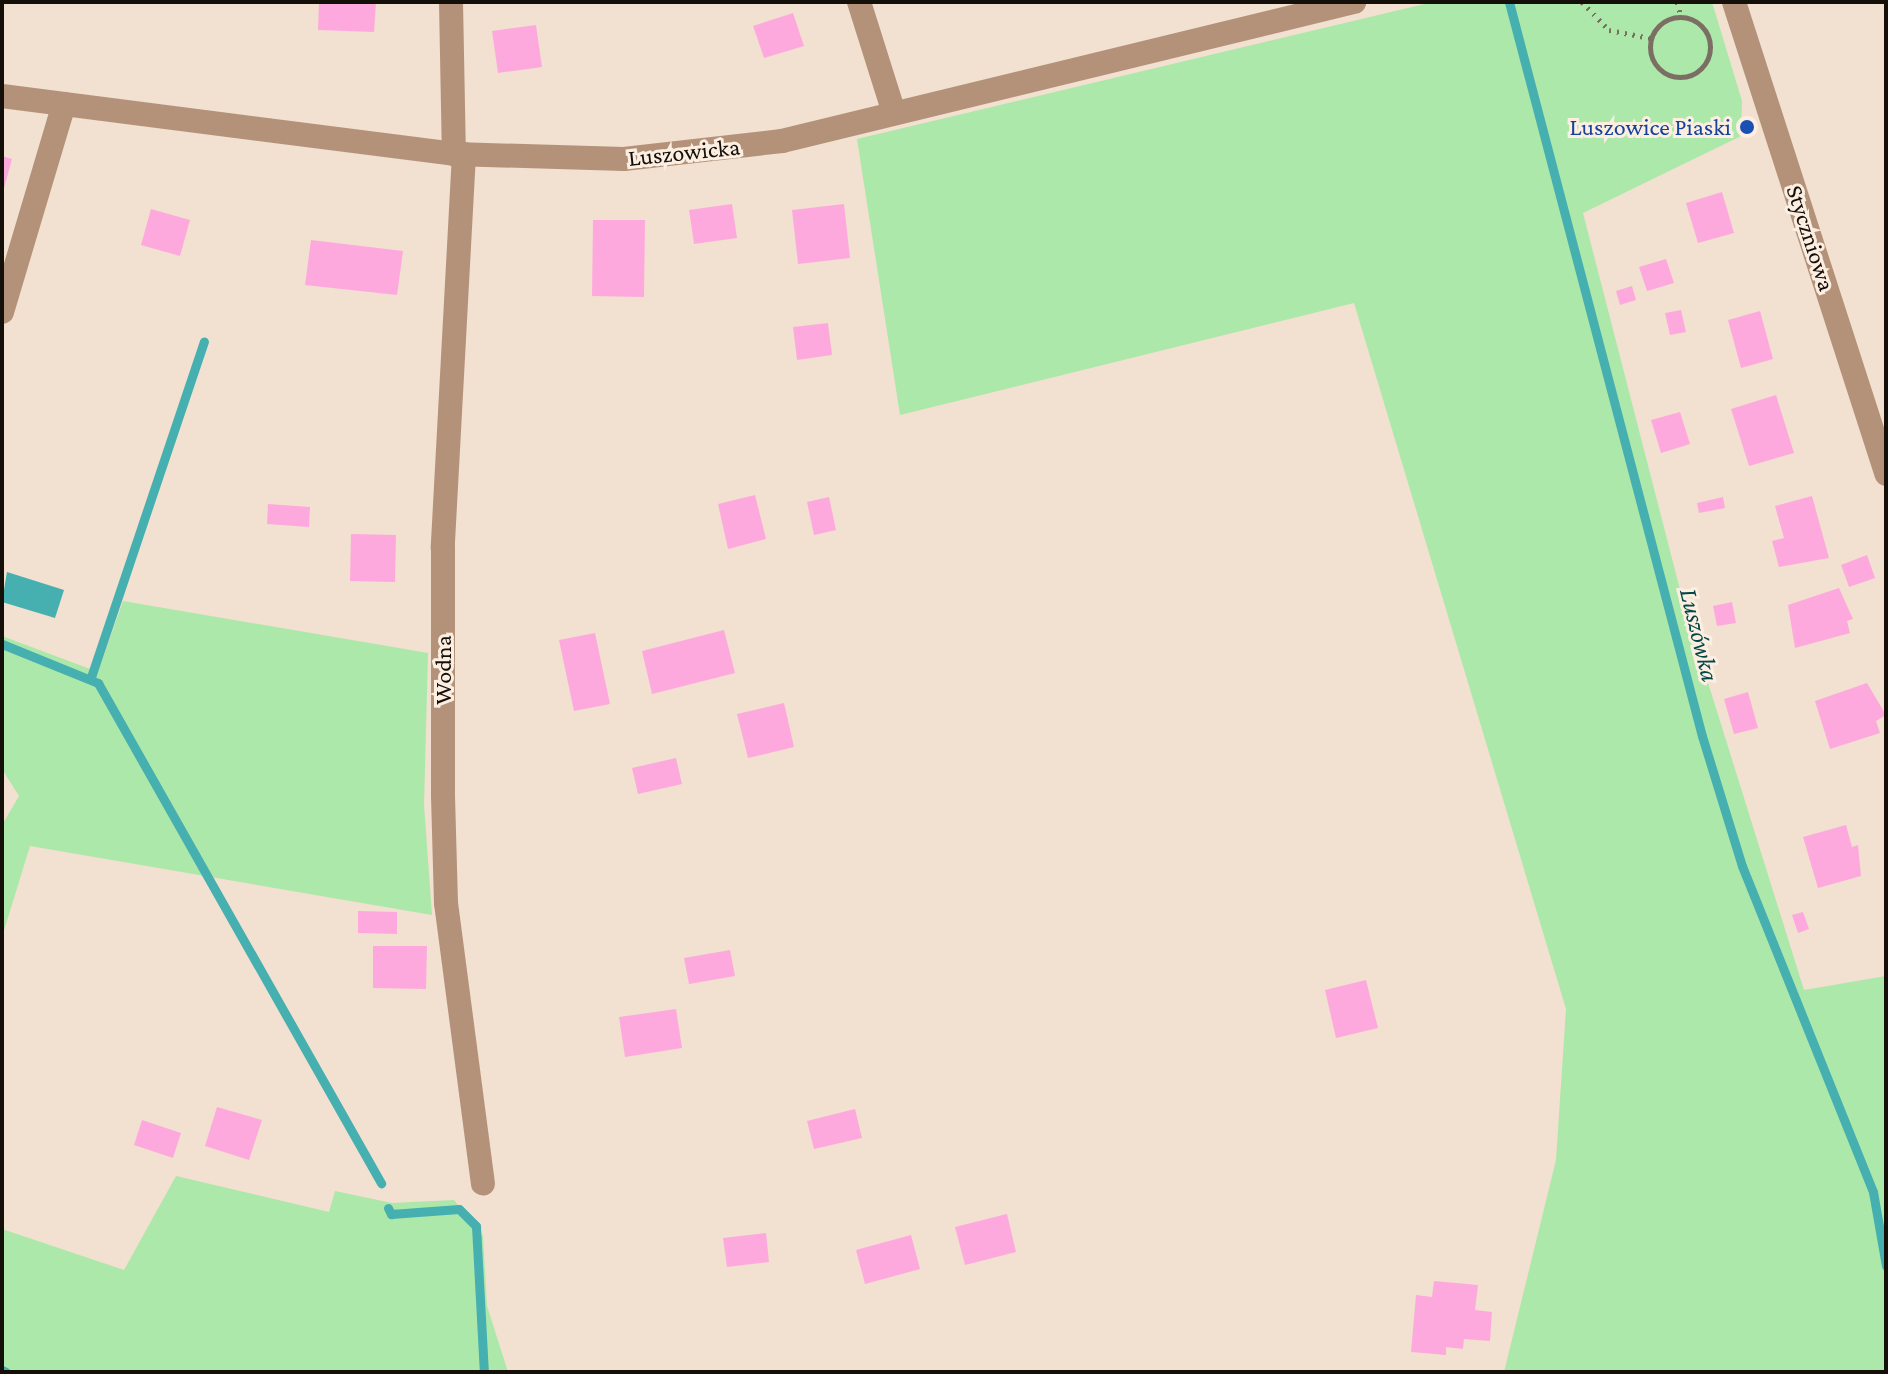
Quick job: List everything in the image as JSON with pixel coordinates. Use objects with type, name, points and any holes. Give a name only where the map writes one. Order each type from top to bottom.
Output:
[{"type":"street","name":"Wodna","points":[[451,2],[459,154],[443,548],[443,796],[446,903],[483,1184]]},
{"type":"street","points":[[859,2],[894,113]]},
{"type":"street","name":"Luszowicka","points":[[2,96],[459,154],[624,159],[782,141],[1354,2]]},
{"type":"street","name":"Styczniowa","points":[[1734,2],[1886,474]]},
{"type":"street","points":[[2,312],[64,104]]},
{"type":"path","points":[[1582,2],[1609,30],[1650,38]]},
{"type":"path","points":[[1677,2],[1681,16]]},
{"type":"path","points":[[1681,16],[1700,23],[1710,40],[1707,60],[1693,74],[1663,73],[1650,56],[1650,38],[1662,21],[1681,16]]},
{"type":"green space","points":[[1433,2],[1712,2],[1742,101],[1741,136],[1583,213],[1685,609],[1804,990],[1886,976],[1886,1372],[1504,1372],[1556,1160],[1566,1009],[1354,303],[900,415],[857,139]]},
{"type":"green space","points":[[123,601],[428,653],[424,805],[432,915],[30,846],[2,937],[2,825],[19,796],[2,769],[2,636],[98,672]]},
{"type":"green space","points":[[176,1176],[329,1212],[335,1191],[392,1203],[454,1200],[483,1236],[487,1306],[508,1372],[2,1372],[2,1229],[124,1270]]},
{"type":"water","points":[[7,572],[64,590],[55,618],[2,602]]},
{"type":"building","points":[[319,2],[376,2],[374,32],[318,30]]},
{"type":"building","points":[[793,13],[804,46],[764,58],[753,26]]},
{"type":"building","points":[[536,25],[542,67],[498,73],[492,31]]},
{"type":"building","points":[[1749,118],[1753,133],[1746,136],[1741,120]]},
{"type":"building","points":[[2,156],[12,159],[3,192],[2,192]]},
{"type":"building","points":[[1722,192],[1734,233],[1698,243],[1686,203]]},
{"type":"building","points":[[732,204],[737,238],[694,244],[689,210]]},
{"type":"building","points":[[844,204],[850,258],[798,264],[792,210]]},
{"type":"building","points":[[151,209],[190,220],[180,256],[141,245]]},
{"type":"building","points":[[593,220],[645,220],[644,297],[592,296]]},
{"type":"building","points":[[311,240],[403,251],[397,295],[305,285]]},
{"type":"building","points":[[1666,259],[1674,283],[1647,291],[1639,267]]},
{"type":"building","points":[[1632,286],[1636,300],[1620,305],[1616,291]]},
{"type":"building","points":[[1681,310],[1686,332],[1670,335],[1665,313]]},
{"type":"building","points":[[1760,311],[1773,359],[1741,368],[1728,320]]},
{"type":"building","points":[[828,323],[832,355],[797,360],[793,327]]},
{"type":"building","points":[[1776,395],[1794,453],[1749,466],[1731,409]]},
{"type":"building","points":[[1680,412],[1690,444],[1661,453],[1651,420]]},
{"type":"building","points":[[755,495],[766,539],[728,549],[718,504]]},
{"type":"building","points":[[1812,496],[1829,558],[1779,567],[1772,541],[1784,538],[1775,506]]},
{"type":"building","points":[[829,497],[836,530],[814,535],[807,502]]},
{"type":"building","points":[[1723,497],[1725,508],[1699,513],[1697,503]]},
{"type":"building","points":[[268,504],[310,507],[309,527],[267,524]]},
{"type":"building","points":[[351,534],[396,535],[395,582],[350,581]]},
{"type":"building","points":[[1867,555],[1875,578],[1849,587],[1841,565]]},
{"type":"building","points":[[1839,588],[1853,619],[1847,621],[1850,633],[1795,648],[1788,605]]},
{"type":"building","points":[[1732,602],[1736,623],[1717,626],[1713,606]]},
{"type":"building","points":[[724,630],[735,673],[652,694],[642,651]]},
{"type":"building","points":[[595,633],[610,704],[574,711],[559,640]]},
{"type":"building","points":[[1867,683],[1886,715],[1876,721],[1880,733],[1830,749],[1815,701]]},
{"type":"building","points":[[1748,692],[1758,728],[1734,734],[1724,699]]},
{"type":"building","points":[[784,703],[794,747],[748,758],[737,714]]},
{"type":"building","points":[[676,758],[682,784],[638,794],[632,768]]},
{"type":"building","points":[[1846,825],[1852,847],[1858,845],[1861,876],[1818,888],[1803,837]]},
{"type":"building","points":[[358,911],[397,912],[397,934],[358,933]]},
{"type":"building","points":[[1803,912],[1809,929],[1798,933],[1792,915]]},
{"type":"building","points":[[373,946],[427,946],[426,989],[373,988]]},
{"type":"building","points":[[730,950],[735,976],[689,984],[684,958]]},
{"type":"building","points":[[1366,980],[1378,1028],[1336,1038],[1325,990]]},
{"type":"building","points":[[676,1009],[682,1048],[625,1057],[619,1017]]},
{"type":"building","points":[[217,1107],[262,1120],[249,1160],[205,1146]]},
{"type":"building","points":[[855,1109],[862,1138],[814,1149],[807,1121]]},
{"type":"building","points":[[142,1120],[181,1133],[173,1158],[134,1145]]},
{"type":"building","points":[[1007,1214],[1016,1252],[965,1265],[955,1227]]},
{"type":"building","points":[[766,1233],[769,1262],[727,1267],[723,1238]]},
{"type":"building","points":[[911,1235],[920,1269],[865,1284],[856,1250]]},
{"type":"building","points":[[1434,1281],[1478,1285],[1475,1310],[1492,1312],[1490,1341],[1464,1339],[1463,1349],[1446,1347],[1446,1355],[1411,1352],[1416,1295],[1432,1297]]},
{"type":"waterway","name":"Luszówka","points":[[1509,2],[1702,736],[1742,866],[1873,1192],[1886,1266]]},
{"type":"waterway","points":[[91,677],[204,342]]},
{"type":"waterway","points":[[2,644],[98,683],[381,1183]]},
{"type":"waterway","points":[[388,1208],[391,1214],[459,1209],[476,1226],[484,1372]]},
{"type":"waterway","points":[[2,1370],[6,1372]]},
{"type":"place","name":"Luszowice Piaski","points":[[1747,127]]}]
